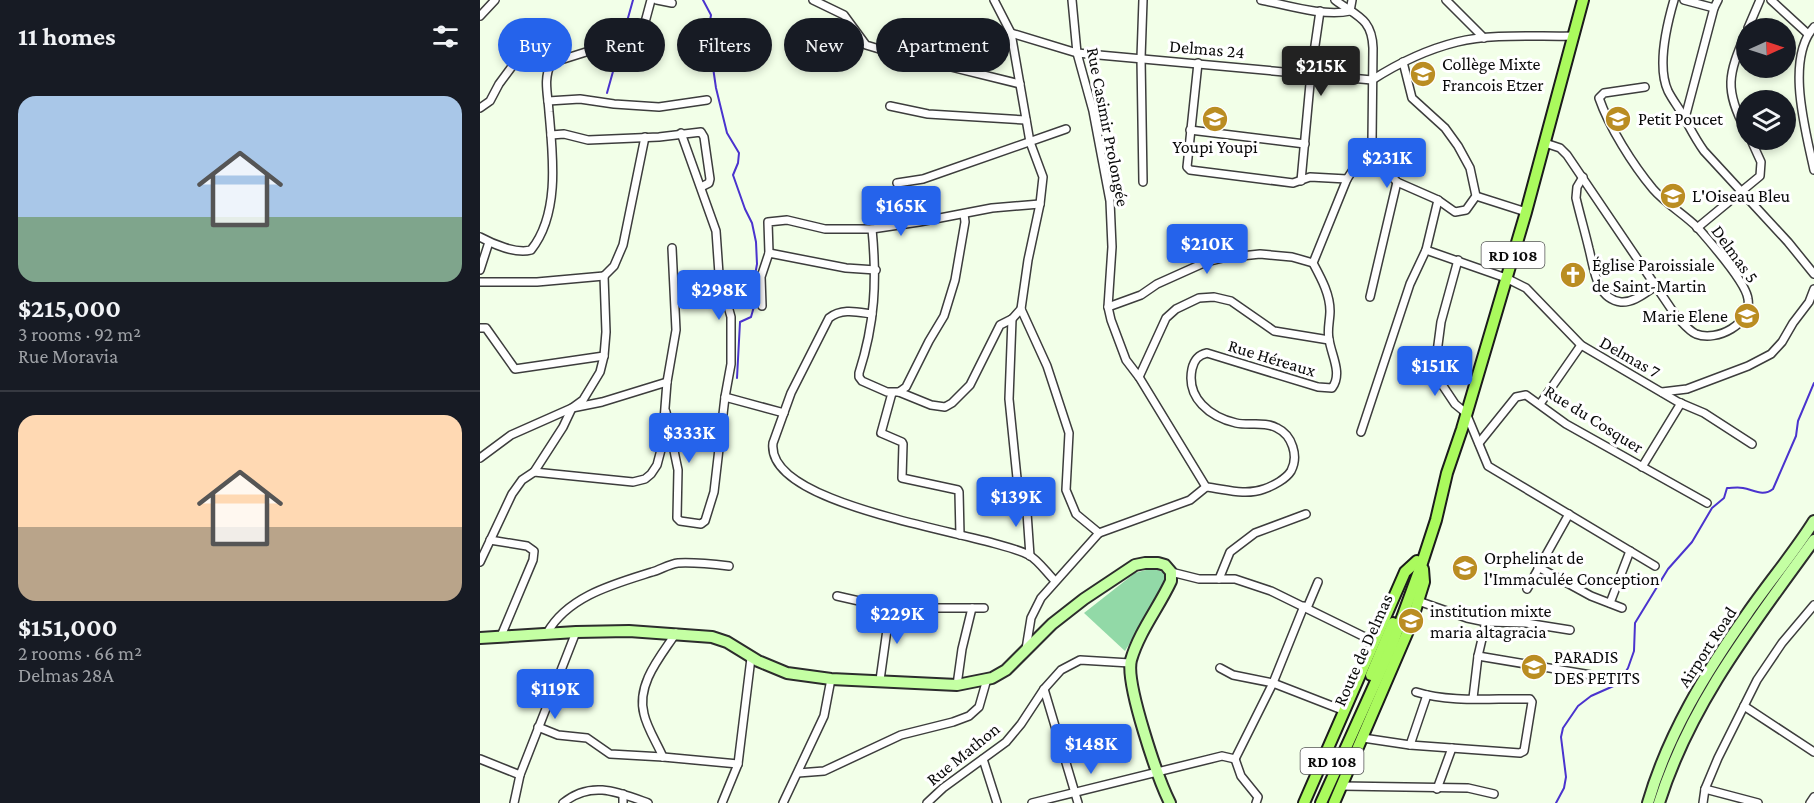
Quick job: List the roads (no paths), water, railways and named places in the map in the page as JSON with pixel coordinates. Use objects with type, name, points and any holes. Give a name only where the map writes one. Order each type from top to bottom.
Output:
[{"type":"main road","name":"Route de Delmas","points":[[1313,803],[1420,562],[1526,212],[1583,0]]},
{"type":"main road","name":"Airport Road","points":[[1648,803],[1673,736],[1707,674],[1747,613],[1804,538],[1814,521]]},
{"type":"main road","name":"Airport Road","points":[[1659,803],[1681,747],[1724,667],[1814,540]]},
{"type":"main road","points":[[1304,803],[1351,718],[1375,642],[1405,572],[1420,562],[1424,582],[1411,624],[1364,738],[1334,803]]},
{"type":"main road","points":[[480,638],[576,632],[676,633],[712,637],[727,642],[751,658],[787,673],[831,679],[957,685],[987,680],[1006,670],[1052,624],[1084,599],[1135,565],[1158,563],[1165,565],[1171,573],[1172,581],[1138,641],[1130,663],[1131,680],[1156,771],[1170,803]]},
{"type":"main road","name":"Route de Delmas","points":[[1321,803],[1351,718]]},
{"type":"street","points":[[480,16],[495,0]]},
{"type":"street","points":[[572,56],[613,50],[637,52],[651,0]]},
{"type":"street","points":[[657,0],[672,3]]},
{"type":"street","points":[[813,0],[844,15],[866,45],[919,61],[1020,84]]},
{"type":"street","points":[[993,0],[1011,33],[1030,142],[1043,177],[1021,309],[1047,366],[1069,433],[1066,490],[1076,514],[1099,533]]},
{"type":"street","name":"Rue Casimir Prolongée","points":[[1072,0],[1077,52],[1093,111],[1110,201],[1112,247],[1108,306],[1126,360],[1139,377],[1206,487]]},
{"type":"street","points":[[1143,0],[1141,58],[1143,182]]},
{"type":"street","points":[[1262,0],[1320,11],[1342,13],[1350,11]]},
{"type":"street","points":[[1335,0],[1361,17],[1371,29],[1373,48],[1372,141],[1381,165],[1397,182],[1438,200],[1455,212],[1466,210],[1476,196],[1470,168],[1445,128],[1412,98],[1403,62]]},
{"type":"street","points":[[1350,11],[1352,0]]},
{"type":"street","points":[[1446,0],[1484,38]]},
{"type":"street","points":[[1674,0],[1666,25],[1664,45],[1668,91],[1704,151],[1788,242],[1814,274]]},
{"type":"street","points":[[1684,0],[1714,8]]},
{"type":"street","points":[[1685,118],[1718,0]]},
{"type":"street","points":[[1752,18],[1760,0]]},
{"type":"street","points":[[1771,0],[1808,33]]},
{"type":"street","points":[[1301,181],[1311,73],[1320,11]]},
{"type":"street","points":[[1814,27],[1808,33],[1802,53],[1800,84],[1803,118],[1814,170]]},
{"type":"street","name":"Delmas 24","points":[[1011,33],[1077,52],[1372,80]]},
{"type":"street","points":[[1372,80],[1403,62],[1458,42],[1484,38],[1574,36]]},
{"type":"street","points":[[1736,56],[1731,89],[1736,109]]},
{"type":"street","points":[[1198,63],[1187,166],[1190,170],[1293,183],[1310,177],[1347,179]]},
{"type":"street","points":[[480,108],[490,101],[508,72]]},
{"type":"street","points":[[480,237],[489,242],[524,252],[531,250],[547,215],[551,192],[551,135],[545,88],[547,72]]},
{"type":"street","name":"Delmas 5","points":[[1545,142],[1564,151],[1676,316],[1694,333],[1703,336],[1722,335],[1741,321],[1746,314],[1748,297],[1744,287],[1730,266],[1698,228],[1652,188],[1606,119],[1599,98],[1604,93],[1645,87]]},
{"type":"street","points":[[548,101],[580,99],[659,107],[707,100]]},
{"type":"street","points":[[890,106],[928,114],[1026,120]]},
{"type":"street","points":[[897,183],[924,179],[1066,129]]},
{"type":"street","points":[[1190,130],[1305,144]]},
{"type":"street","points":[[551,135],[564,134],[588,140],[699,132],[703,135],[710,179],[709,183],[701,187]]},
{"type":"street","points":[[666,412],[678,470],[677,518],[680,521],[697,524],[705,521],[714,492],[732,350],[730,308],[719,274],[716,231],[681,133]]},
{"type":"street","points":[[480,282],[537,282],[604,276],[614,266],[623,245],[645,137]]},
{"type":"street","points":[[1108,306],[1141,295],[1157,284],[1206,262],[1223,258],[1260,254],[1292,257],[1313,263],[1347,179],[1372,141]]},
{"type":"street","points":[[1698,228],[1762,173],[1761,162],[1755,150]]},
{"type":"street","points":[[1583,177],[1577,186],[1576,198],[1595,275],[1604,292],[1612,299],[1626,301],[1656,286]]},
{"type":"street","points":[[1370,297],[1397,182]]},
{"type":"street","points":[[1476,196],[1526,212]]},
{"type":"street","points":[[1361,432],[1410,284],[1426,250],[1438,200]]},
{"type":"street","points":[[762,306],[762,277],[769,253],[768,222],[787,220],[825,230],[872,229],[992,208],[1040,204]]},
{"type":"street","points":[[960,535],[959,492],[902,478],[903,444],[881,434],[896,392],[906,387],[944,316],[955,280],[965,222],[964,214]]},
{"type":"street","points":[[872,229],[876,270],[868,343],[859,377],[862,381],[940,407],[952,403],[970,385],[1000,325],[1012,319],[1021,309]]},
{"type":"street","points":[[480,270],[489,242]]},
{"type":"street","points":[[534,472],[627,482],[645,479],[657,465],[662,446],[667,382],[676,330],[672,248]]},
{"type":"street","name":"Delmas 7","points":[[1426,250],[1506,278],[1526,288],[1581,345],[1662,393],[1704,412],[1752,444]]},
{"type":"street","points":[[769,253],[846,268],[876,270]]},
{"type":"street","points":[[1458,260],[1441,322],[1437,360],[1441,383],[1447,394],[1466,413],[1488,466],[1655,566]]},
{"type":"street","name":"Rue Héreaux","points":[[1206,487],[1245,493],[1263,489],[1279,482],[1291,471],[1295,454],[1290,440],[1277,428],[1255,423],[1237,423],[1210,413],[1199,403],[1193,388],[1191,373],[1197,358],[1207,354],[1318,387],[1332,388],[1336,383],[1337,375],[1329,340],[1330,309],[1324,282],[1313,263]]},
{"type":"street","points":[[480,562],[512,494],[522,480],[534,472],[563,427],[572,408],[583,400],[600,372],[606,332],[604,276]]},
{"type":"street","points":[[1662,393],[1687,389],[1748,366],[1771,354],[1782,342],[1809,302],[1814,289]]},
{"type":"street","points":[[1139,377],[1166,318],[1176,309],[1199,298],[1215,297],[1231,301],[1274,331],[1329,340]]},
{"type":"street","points":[[872,314],[845,312],[834,314],[829,318],[791,393],[772,450],[777,464],[811,491],[864,510],[1030,556],[1055,581]]},
{"type":"street","points":[[1012,319],[1009,399],[1017,478]]},
{"type":"street","points":[[480,328],[486,328],[515,369],[604,356]]},
{"type":"street","points":[[1540,404],[1581,345]]},
{"type":"street","points":[[480,458],[511,435],[572,408],[620,397],[667,382]]},
{"type":"street","name":"Rue du Cosquer","points":[[1479,443],[1516,397],[1526,395],[1566,424],[1707,503]]},
{"type":"street","points":[[725,397],[784,413]]},
{"type":"street","points":[[1642,466],[1681,403]]},
{"type":"street","points":[[1026,650],[1031,618],[1041,598],[1099,533],[1190,500],[1206,487]]},
{"type":"street","points":[[1026,498],[1030,556]]},
{"type":"street","points":[[1219,579],[1230,552],[1255,533],[1306,514]]},
{"type":"street","points":[[1527,589],[1569,514]]},
{"type":"street","points":[[490,540],[527,546],[534,551],[533,560],[501,636]]},
{"type":"street","points":[[1610,603],[1630,551]]},
{"type":"street","points":[[547,633],[552,624],[570,607],[589,594],[675,564],[699,562],[729,566]]},
{"type":"street","points":[[1538,567],[1591,596],[1622,608]]},
{"type":"street","points":[[1171,573],[1199,579],[1235,579],[1271,591],[1375,642]]},
{"type":"street","points":[[1256,803],[1258,797],[1241,776],[1236,759],[1318,582]]},
{"type":"street","points":[[837,596],[890,608],[984,608]]},
{"type":"street","points":[[1418,601],[1486,622],[1526,622],[1570,630]]},
{"type":"street","points":[[1703,803],[1705,789],[1718,758],[1757,680],[1782,643],[1814,605]]},
{"type":"street","points":[[880,680],[890,608]]},
{"type":"street","points":[[957,685],[972,608]]},
{"type":"street","points":[[1473,698],[1478,656],[1486,622]]},
{"type":"street","points":[[514,803],[520,775],[576,632]]},
{"type":"street","points":[[663,757],[644,713],[643,696],[653,668],[676,633]]},
{"type":"street","points":[[1478,656],[1591,675]]},
{"type":"street","points":[[722,803],[738,764],[751,658]]},
{"type":"street","name":"Rue Mathon","points":[[927,803],[943,788],[1006,742],[1044,689],[1061,670],[1080,660],[1130,663]]},
{"type":"street","points":[[1220,668],[1233,675],[1273,683],[1351,718]]},
{"type":"street","points":[[783,803],[824,716],[831,679]]},
{"type":"street","points":[[798,773],[824,771],[901,735],[969,716],[979,707],[987,680]]},
{"type":"street","points":[[1044,689],[1078,803]]},
{"type":"street","points":[[1364,738],[1410,745],[1522,753],[1525,749],[1531,700],[1427,695],[1416,692]]},
{"type":"street","points":[[1410,745],[1427,695]]},
{"type":"street","points":[[1744,706],[1814,752]]},
{"type":"street","points":[[538,727],[558,735],[587,738],[610,754],[738,764]]},
{"type":"street","points":[[1437,789],[1452,748]]},
{"type":"street","points":[[1032,803],[1222,756],[1236,759]]},
{"type":"street","points":[[480,759],[520,775]]},
{"type":"street","points":[[983,759],[997,803]]},
{"type":"street","points":[[1342,786],[1468,788],[1494,794]]},
{"type":"street","points":[[563,803],[575,794],[598,789],[623,794],[648,803]]},
{"type":"street","points":[[1705,789],[1758,803]]},
{"type":"street","points":[[623,794],[623,803]]},
{"type":"street","points":[[1810,803],[1814,796]]},
{"type":"waterway","points":[[607,93],[633,0]]},
{"type":"waterway","points":[[703,0],[711,15],[708,33],[716,88],[727,133],[739,153],[733,175],[752,223],[756,242],[757,264],[752,292],[755,303],[751,317],[740,322],[737,378]]},
{"type":"waterway","points":[[1556,803],[1564,788],[1566,777],[1561,737],[1563,728],[1578,706],[1591,696],[1618,684],[1628,668],[1634,651],[1635,623],[1668,569],[1692,542],[1712,508],[1724,498],[1727,488],[1741,488],[1762,493],[1773,489],[1796,436],[1798,421],[1814,383]]},
{"type":"place","name":"Collège Mixte Francois Etzer","points":[[1423,74]]},
{"type":"place","name":"Youpi Youpi","points":[[1215,119]]},
{"type":"place","name":"Petit Poucet","points":[[1618,119]]},
{"type":"place","name":"L'Oiseau Bleu","points":[[1673,196]]},
{"type":"place","name":"Église Paroissiale de Saint-Martin","points":[[1573,275]]},
{"type":"place","name":"Marie Elene","points":[[1747,316]]},
{"type":"place","name":"Orphelinat de l'Immaculée Conception","points":[[1465,568]]},
{"type":"place","name":"institution mixte maria altagracia","points":[[1411,621]]},
{"type":"place","name":"PARADIS DES PETITS","points":[[1534,667]]}]
